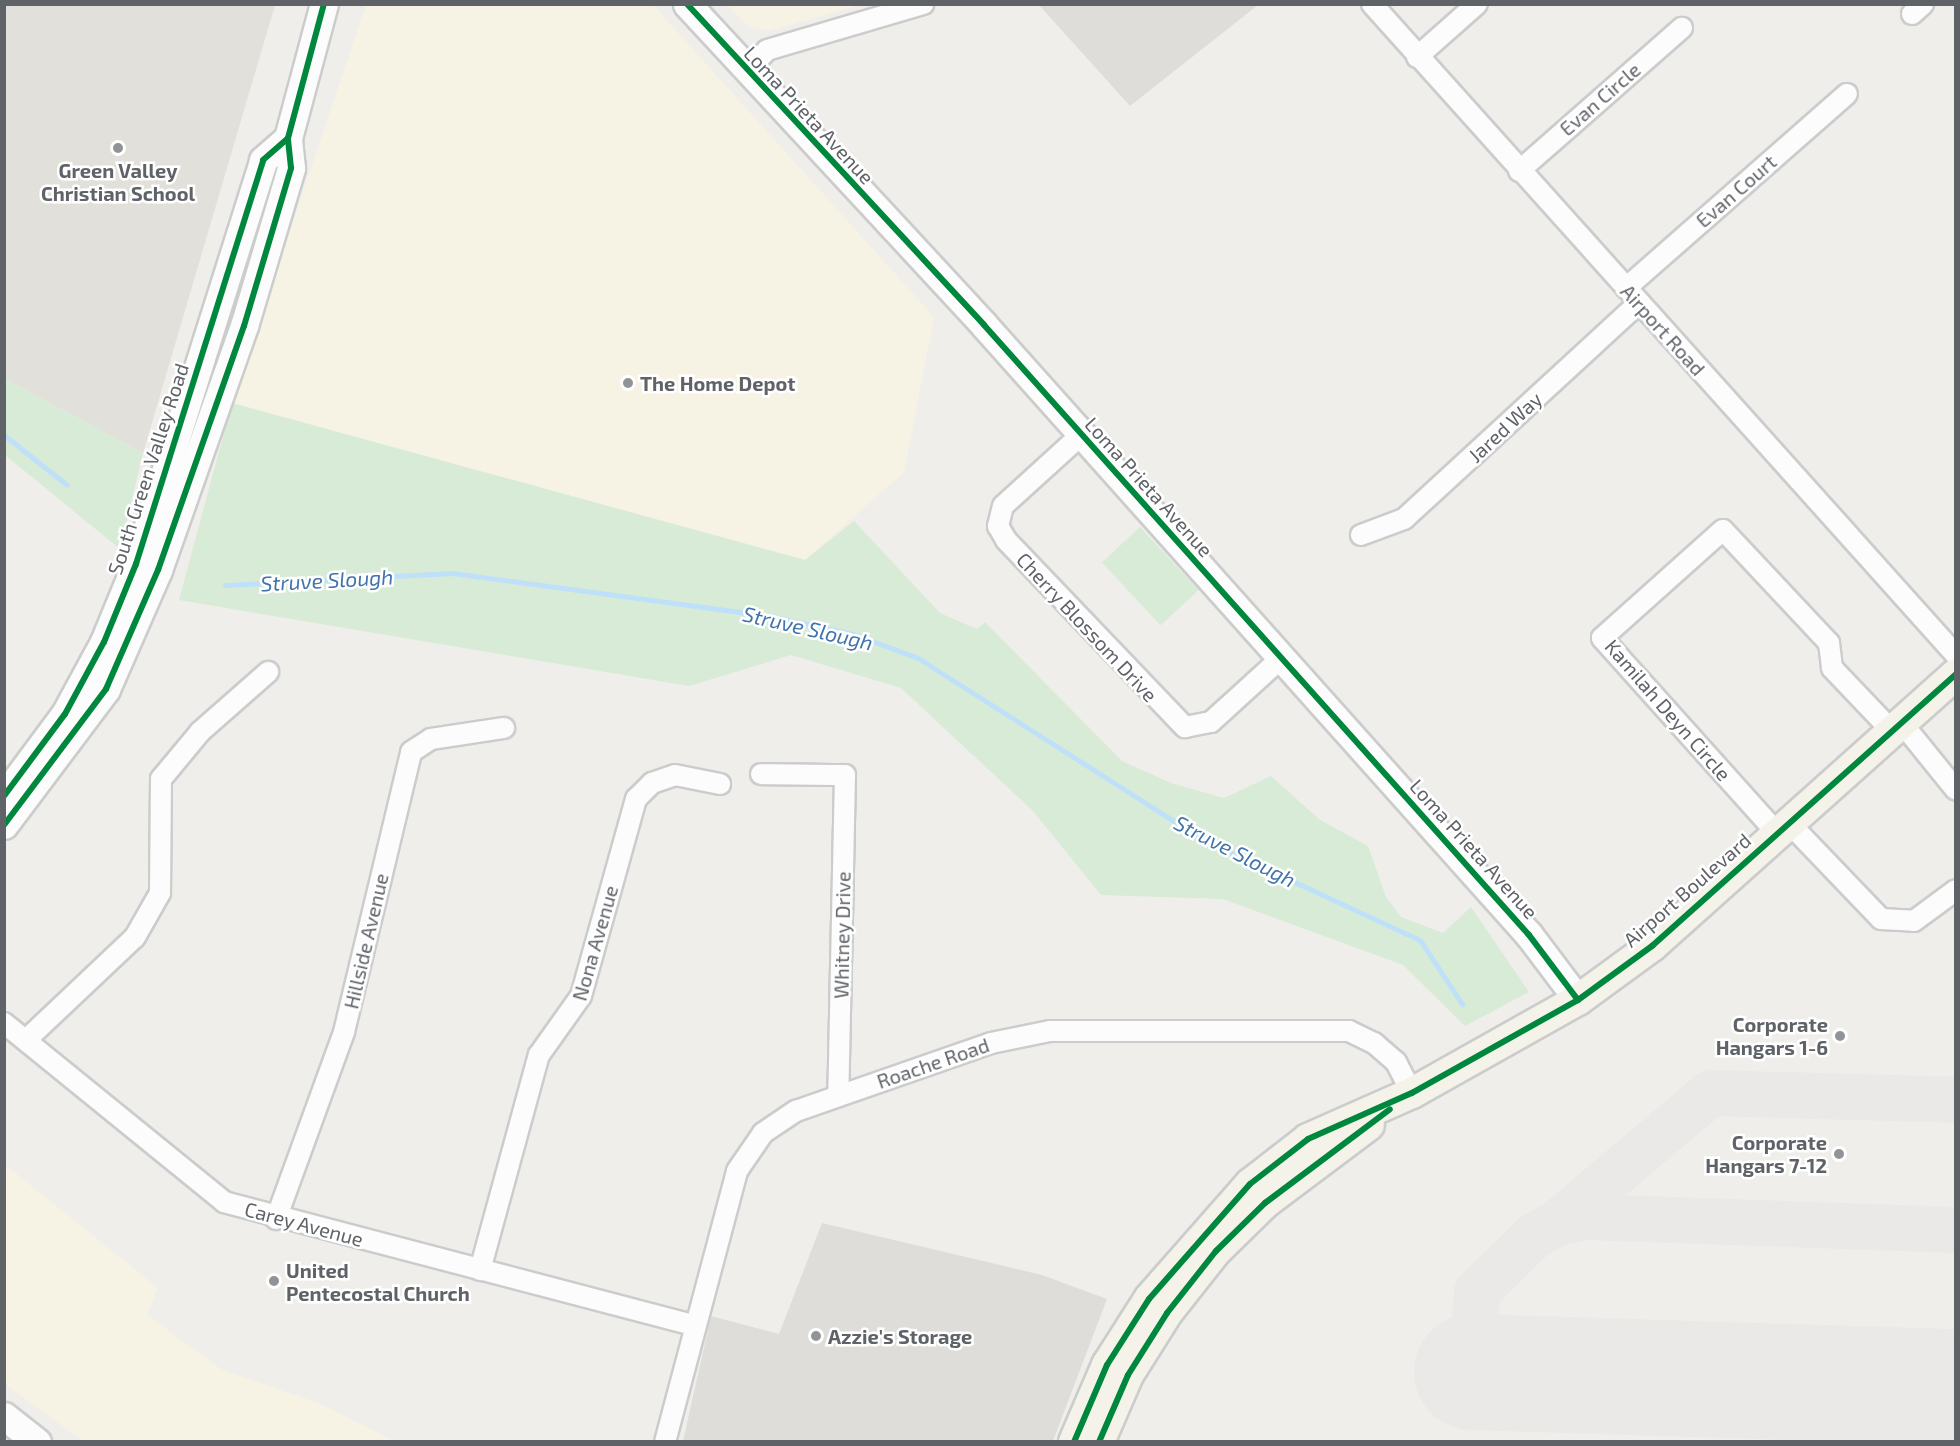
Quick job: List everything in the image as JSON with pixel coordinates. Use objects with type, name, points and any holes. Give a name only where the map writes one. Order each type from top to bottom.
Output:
[{"type":"main road","name":"South Green Valley Road","points":[[4,825],[106,689],[158,570],[248,315],[291,168],[288,138],[324,4]]},
{"type":"main road","name":"Loma Prieta Avenue","points":[[687,4],[746,72],[1081,435],[1529,935],[1578,1000]]},
{"type":"main road","name":"South Green Valley Road","points":[[4,796],[65,714],[104,642],[136,564],[263,160],[288,138]]},
{"type":"main road","name":"Airport Boulevard","points":[[1074,1442],[1107,1365],[1149,1299],[1205,1229],[1250,1184],[1308,1139],[1412,1093],[1578,1000],[1652,946],[1956,674]]},
{"type":"main road","name":"Airport Boulevard","points":[[1099,1442],[1128,1376],[1167,1313],[1215,1251],[1265,1203],[1412,1093]]},
{"type":"main road","points":[[4,1416],[37,1442]]},
{"type":"street","points":[[746,72],[767,50],[923,4]]},
{"type":"street","name":"Airport Road","points":[[1372,4],[1519,171],[1956,655]]},
{"type":"street","points":[[1417,57],[1477,4]]},
{"type":"street","name":"Evan Circle","points":[[1519,171],[1682,28]]},
{"type":"street","name":"Evan Court","points":[[1632,296],[1847,93]]},
{"type":"street","name":"Jared Way","points":[[1361,535],[1404,519],[1632,296]]},
{"type":"street","name":"Cherry Blossom Drive","points":[[1081,435],[1003,506],[998,526],[1006,540],[1185,727],[1211,723],[1280,659]]},
{"type":"street","name":"Kamilah Deyn Circle","points":[[1783,828],[1602,638],[1723,530],[1829,643],[1832,668],[1897,726]]},
{"type":"street","points":[[26,1040],[135,936],[160,893],[161,779],[200,732],[268,672]]},
{"type":"street","points":[[1897,726],[1956,790]]},
{"type":"street","name":"Hillside Avenue","points":[[276,1219],[344,1032],[411,752],[431,739],[504,728]]},
{"type":"street","name":"Whitney Drive","points":[[761,774],[845,775],[838,1096]]},
{"type":"street","name":"Nona Avenue","points":[[480,1270],[538,1055],[581,996],[636,799],[652,783],[675,775],[720,784]]},
{"type":"street","points":[[1783,828],[1881,919],[1914,921],[1956,890]]},
{"type":"street","name":"Carey Avenue","points":[[4,1023],[191,1180],[224,1202],[276,1219],[694,1325]]},
{"type":"street","name":"Roache Road","points":[[665,1442],[694,1325],[743,1160],[773,1125],[838,1096],[991,1043],[1050,1031],[1349,1031],[1374,1043],[1396,1062],[1412,1093]]},
{"type":"shaded area","name":"Green Valley Christian School","points":[[4,5],[275,5],[143,453],[5,379]]},
{"type":"shaded area","points":[[366,5],[653,5],[934,317],[904,472],[805,560],[232,403]]},
{"type":"shaded area","points":[[727,5],[860,5],[768,31],[749,27]]},
{"type":"shaded area","points":[[1039,5],[1258,5],[1130,106]]},
{"type":"shaded area","points":[[4,1164],[158,1288],[147,1315],[222,1370],[318,1403],[394,1441],[83,1441],[5,1384]]},
{"type":"shaded area","points":[[822,1223],[1042,1275],[1107,1299],[1053,1441],[683,1441],[711,1316],[779,1334]]},
{"type":"green space","points":[[5,379],[143,453],[120,549],[5,455]]},
{"type":"green space","points":[[232,403],[805,560],[854,521],[940,613],[977,629],[985,622],[1122,761],[1171,783],[1224,798],[1271,776],[1320,820],[1368,846],[1386,897],[1401,917],[1443,933],[1471,907],[1529,992],[1465,1026],[1403,965],[1223,899],[1101,895],[1033,811],[901,688],[791,655],[689,686],[179,600]]},
{"type":"green space","points":[[1140,527],[1199,590],[1161,625],[1102,562]]},
{"type":"waterway","name":"Struve Slough","points":[[4,435],[67,485]]},
{"type":"waterway","name":"Struve Slough","points":[[225,585],[452,573],[771,616],[853,634],[918,658],[1202,839],[1420,940],[1462,1004]]},
{"type":"taxiway","points":[[1557,1223],[1711,1093],[1956,1100]]},
{"type":"taxiway","points":[[1472,1372],[1477,1292],[1534,1236],[1557,1223],[1586,1217],[1956,1230]]},
{"type":"runway","points":[[1472,1372],[1956,1387]]},
{"type":"cycle path","points":[[4,825],[106,689],[158,570],[244,326],[291,168],[288,138],[324,4]]},
{"type":"cycle path","points":[[687,4],[984,325],[1529,935],[1578,1000]]},
{"type":"cycle path","points":[[4,796],[65,714],[104,642],[136,564],[263,160],[288,138]]},
{"type":"cycle path","points":[[1074,1442],[1107,1365],[1149,1299],[1250,1184],[1308,1139],[1412,1093],[1578,1000],[1652,946],[1956,674]]},
{"type":"cycle path","points":[[1099,1442],[1128,1375],[1167,1313],[1216,1251],[1265,1203],[1390,1109]]},
{"type":"place","name":"Green Valley Christian School","points":[[118,148]]},
{"type":"place","name":"The Home Depot","points":[[628,383]]},
{"type":"place","name":"Corporate Hangars 1-6","points":[[1840,1036]]},
{"type":"place","name":"Corporate Hangars 7-12","points":[[1839,1154]]},
{"type":"place","name":"United Pentecostal Church","points":[[274,1281]]},
{"type":"place","name":"Azzie's Storage","points":[[816,1336]]}]
